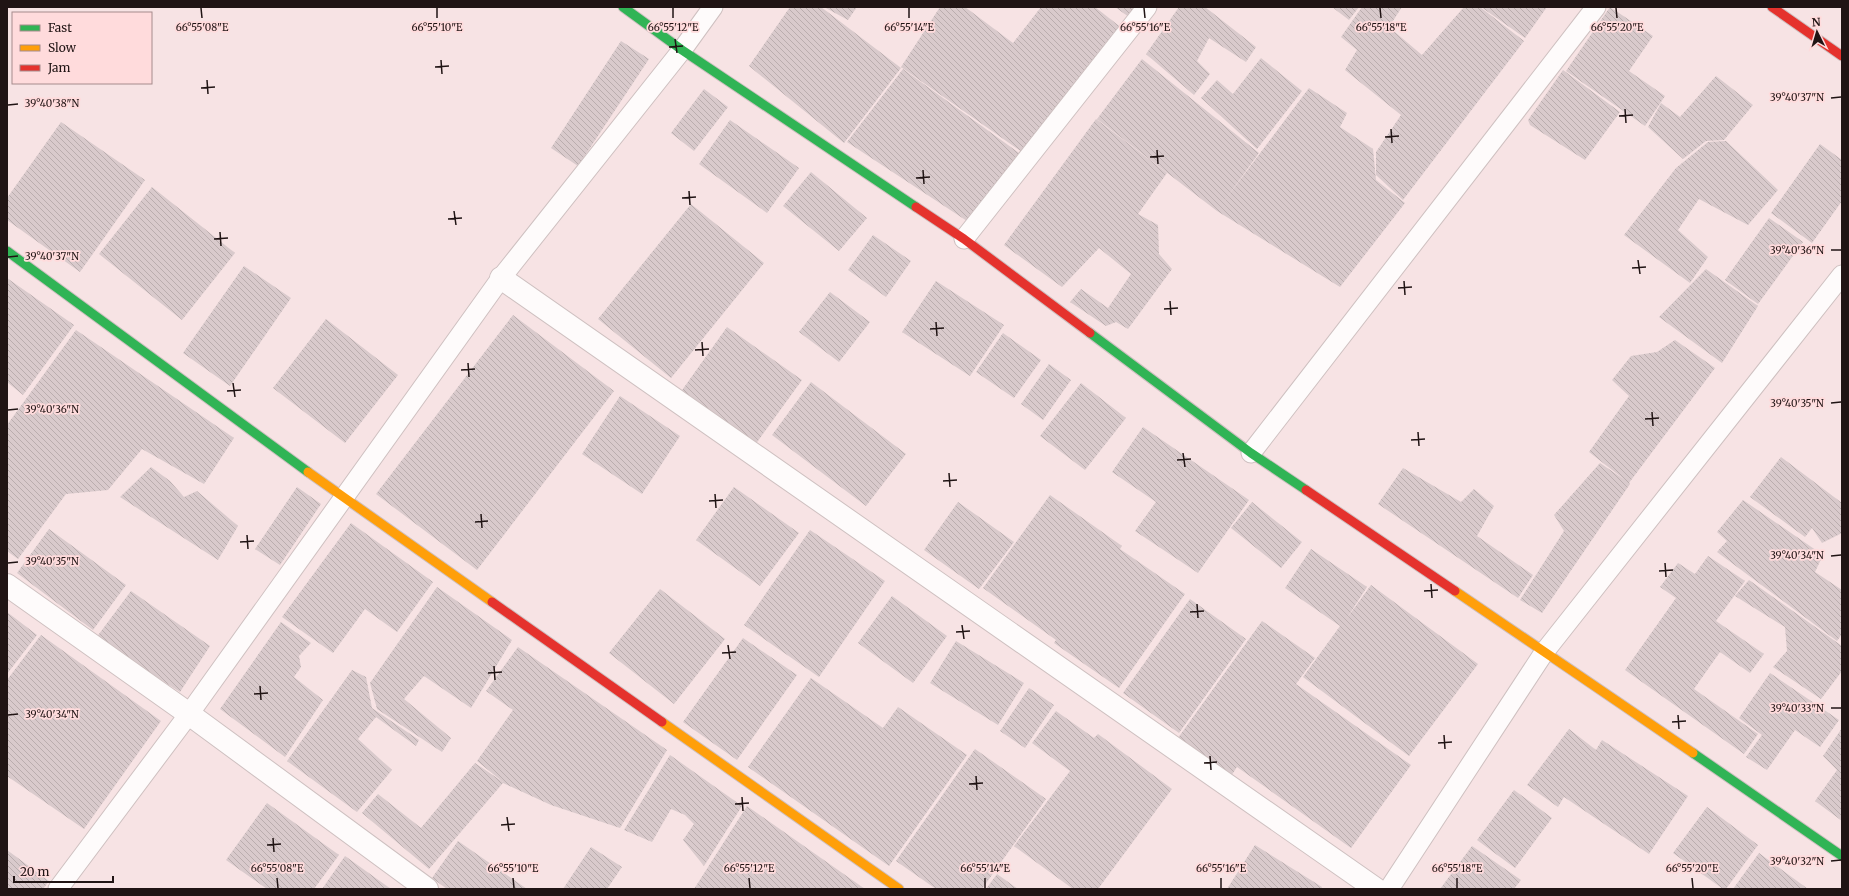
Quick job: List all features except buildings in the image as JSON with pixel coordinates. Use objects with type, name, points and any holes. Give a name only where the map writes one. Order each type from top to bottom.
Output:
[{"type":"street","points":[[623,7],[682,50],[964,239],[1251,453],[1545,651],[1842,856]]},
{"type":"street","points":[[1772,7],[1842,56]]},
{"type":"street","points":[[7,251],[343,497],[899,889]]},
{"type":"street","points":[[501,278],[1376,889]]},
{"type":"street","points":[[7,585],[189,714],[427,889]]},
{"type":"lane","points":[[58,889],[189,714],[501,278],[682,50],[713,7]]},
{"type":"lane","points":[[964,239],[1147,7]]},
{"type":"lane","points":[[1251,453],[1596,7]]},
{"type":"lane","points":[[1389,889],[1545,651],[1842,275]]},
{"type":"traffic: fast","points":[[623,7],[682,50],[916,207]]},
{"type":"traffic: fast","points":[[7,251],[308,472]]},
{"type":"traffic: fast","points":[[1090,333],[1251,453],[1306,490]]},
{"type":"traffic: fast","points":[[1693,753],[1842,856]]},
{"type":"traffic: slow","points":[[308,472],[492,602]]},
{"type":"traffic: slow","points":[[1455,591],[1693,753]]},
{"type":"traffic: slow","points":[[662,722],[899,889]]},
{"type":"traffic: jam","points":[[1772,7],[1842,56]]},
{"type":"traffic: jam","points":[[916,207],[964,239],[1090,333]]},
{"type":"traffic: jam","points":[[1306,490],[1455,591]]},
{"type":"traffic: jam","points":[[492,602],[662,722]]}]
